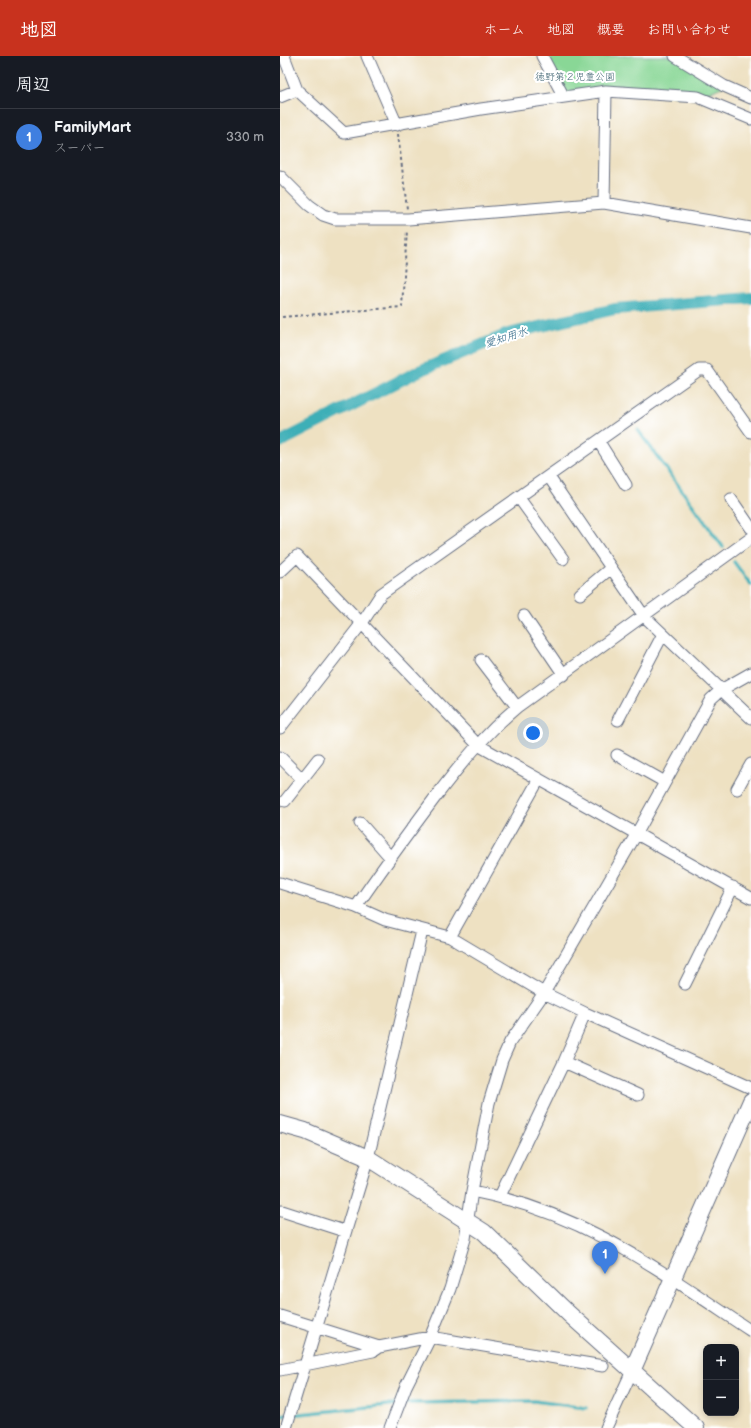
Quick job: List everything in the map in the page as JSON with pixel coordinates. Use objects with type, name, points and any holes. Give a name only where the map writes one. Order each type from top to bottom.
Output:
[{"type":"street","points":[[284,56],[297,90],[344,133],[397,125],[481,109],[606,91],[698,97],[751,119]]},
{"type":"street","points":[[367,56],[397,125]]},
{"type":"street","points":[[542,56],[564,97]]},
{"type":"street","points":[[675,56],[724,86],[751,98]]},
{"type":"street","points":[[280,97],[297,90]]},
{"type":"street","points":[[604,203],[606,91]]},
{"type":"street","points":[[280,176],[309,205],[323,215],[335,219],[408,219],[604,203],[751,228]]},
{"type":"street","points":[[280,728],[362,623],[381,594],[699,370],[707,370],[751,432]]},
{"type":"street","points":[[598,442],[626,485]]},
{"type":"street","points":[[549,477],[644,616],[751,718]]},
{"type":"street","points":[[519,498],[563,559]]},
{"type":"street","points":[[731,499],[751,528]]},
{"type":"street","points":[[356,908],[390,857],[458,768],[498,724],[517,707],[564,675],[751,538]]},
{"type":"street","points":[[280,572],[297,556],[478,745],[540,778],[751,898]]},
{"type":"street","points":[[580,594],[611,568]]},
{"type":"street","points":[[524,616],[564,675]]},
{"type":"street","points":[[618,720],[663,634]]},
{"type":"street","points":[[481,660],[517,707]]},
{"type":"street","points":[[390,1428],[450,1289],[466,1238],[472,1191],[490,1103],[502,1060],[510,1042],[544,993],[637,833],[711,699],[721,690],[751,673]]},
{"type":"street","points":[[617,755],[665,782]]},
{"type":"street","points":[[280,757],[302,780]]},
{"type":"street","points":[[285,801],[318,759]]},
{"type":"street","points":[[737,789],[751,764]]},
{"type":"street","points":[[450,937],[540,778]]},
{"type":"street","points":[[360,822],[390,857]]},
{"type":"street","points":[[280,883],[356,908],[385,920],[422,931],[450,937],[544,993],[751,1088]]},
{"type":"street","points":[[685,984],[733,887]]},
{"type":"street","points":[[287,1425],[317,1328],[344,1231],[368,1158],[422,931]]},
{"type":"street","points":[[500,1196],[564,1062],[585,1013]]},
{"type":"street","points":[[564,1062],[638,1096]]},
{"type":"street","points":[[606,1428],[751,1101]]},
{"type":"street","points":[[280,1124],[305,1131],[368,1158],[484,1232],[569,1314],[696,1428]]},
{"type":"street","points":[[472,1191],[500,1196],[562,1217],[589,1229],[627,1249],[751,1331]]},
{"type":"street","points":[[282,1211],[344,1231]]},
{"type":"street","points":[[280,1316],[379,1347]]},
{"type":"street","points":[[280,1370],[373,1351],[379,1347],[430,1337],[603,1366]]},
{"type":"path","points":[[282,317],[402,307],[408,219],[397,125]]},
{"type":"green space","name":"徳野第２児童公園","points":[[542,56],[675,56],[724,86],[698,97],[606,91],[564,97]]},
{"type":"waterway","name":"愛知用水","points":[[280,442],[419,371],[508,334],[615,309],[751,298]]},
{"type":"waterway","points":[[638,430],[723,547]]},
{"type":"waterway","points":[[734,562],[751,585]]},
{"type":"waterway","points":[[280,1416],[409,1403],[534,1401],[586,1408]]},
{"type":"place","name":"FamilyMart","points":[[605,1274]]}]
